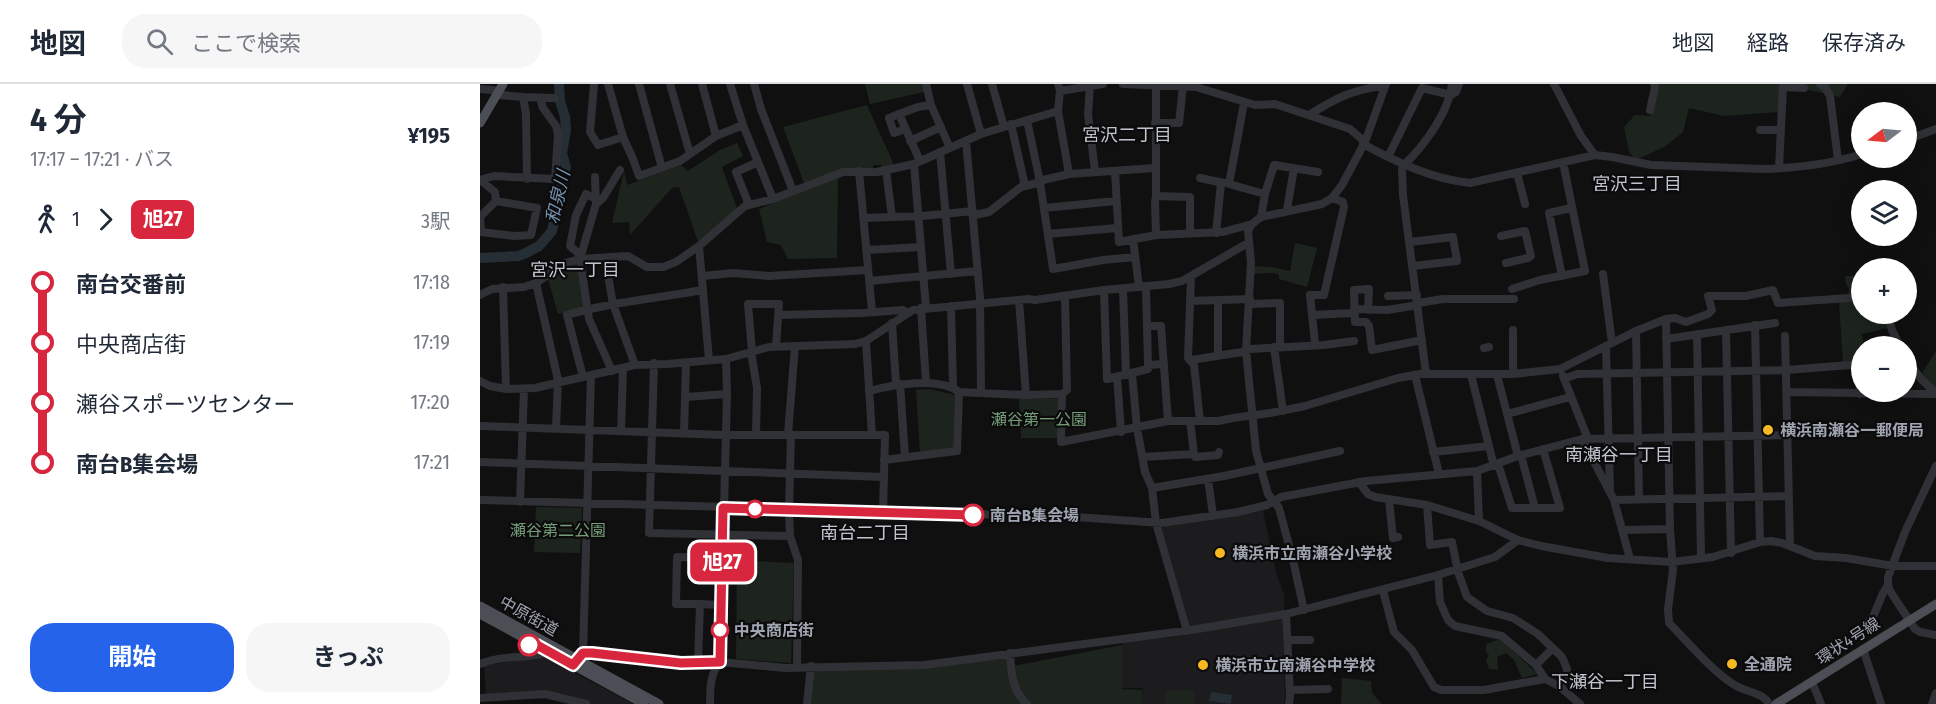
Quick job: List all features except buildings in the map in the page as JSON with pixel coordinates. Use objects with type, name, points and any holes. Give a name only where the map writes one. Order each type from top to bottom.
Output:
[{"type":"main road","points":[[480,123],[503,84]]},
{"type":"main road","name":"環状4号線","points":[[1776,704],[1936,604]]},
{"type":"main road","name":"中原街道","points":[[480,606],[659,704]]},
{"type":"main road","name":"中原街道","points":[[480,614],[549,652],[578,659],[644,704]]},
{"type":"street","points":[[594,84],[590,132],[598,145],[623,137]]},
{"type":"street","points":[[608,84],[629,160],[639,176],[680,161],[716,136],[743,125]]},
{"type":"street","points":[[639,84],[662,168]]},
{"type":"street","points":[[670,84],[690,154]]},
{"type":"street","points":[[702,84],[716,136]]},
{"type":"street","points":[[730,84],[743,125],[773,199]]},
{"type":"street","points":[[754,84],[761,109],[793,191]]},
{"type":"street","points":[[926,84],[950,148]]},
{"type":"street","points":[[967,84],[981,134]]},
{"type":"street","points":[[992,84],[1025,186]]},
{"type":"street","points":[[1069,174],[1058,111],[1059,88],[1103,84]]},
{"type":"street","points":[[1123,84],[1196,85],[1255,105],[1275,104],[1350,129],[1364,143],[1404,165],[1470,183],[1595,155],[1651,165],[1779,168],[1851,157]]},
{"type":"street","points":[[1426,374],[1403,195],[1402,169],[1424,143],[1451,95],[1452,84]]},
{"type":"street","points":[[1388,157],[1422,88],[1451,95],[1456,92],[1459,84]]},
{"type":"street","points":[[1554,84],[1577,128],[1595,155]]},
{"type":"street","points":[[1650,110],[1654,84]]},
{"type":"street","points":[[1820,84],[1825,87],[1830,96],[1838,160]]},
{"type":"street","points":[[1156,85],[1156,235]]},
{"type":"street","points":[[1308,115],[1348,93],[1386,85]]},
{"type":"street","points":[[1304,610],[1279,508],[1268,494],[1256,451],[1246,351],[1251,262],[1248,231],[1252,224],[1261,217],[1322,204],[1332,198],[1342,185],[1364,143],[1386,85]]},
{"type":"street","points":[[1090,86],[1088,114],[1095,171]]},
{"type":"street","points":[[1155,123],[1179,123],[1183,86]]},
{"type":"street","points":[[1779,168],[1783,87],[1804,88]]},
{"type":"street","points":[[480,89],[523,98],[554,98]]},
{"type":"street","points":[[523,98],[526,114],[527,179]]},
{"type":"street","points":[[480,180],[494,176],[555,179],[558,134],[540,98]]},
{"type":"street","points":[[1216,233],[1244,102]]},
{"type":"street","points":[[926,383],[917,163],[899,114],[932,105]]},
{"type":"street","points":[[480,295],[492,289],[524,287],[536,283],[565,263],[580,259],[628,256],[647,267],[658,268],[676,262],[699,246],[746,206],[773,199],[843,172],[890,170],[917,163],[981,134],[1058,111]]},
{"type":"street","points":[[1027,120],[1040,182],[1053,269],[1135,257]]},
{"type":"street","points":[[910,141],[941,128]]},
{"type":"street","points":[[1917,136],[1936,129]]},
{"type":"street","points":[[1760,130],[1780,130]]},
{"type":"street","points":[[966,141],[980,303],[981,393]]},
{"type":"street","points":[[940,152],[951,274]]},
{"type":"street","points":[[749,205],[736,172],[758,162]]},
{"type":"street","points":[[1512,288],[1585,271],[1563,162]]},
{"type":"street","points":[[1261,217],[1275,165],[1318,172]]},
{"type":"street","points":[[863,218],[989,212],[1025,186],[1069,174],[1155,168]]},
{"type":"street","points":[[1287,210],[1294,168]]},
{"type":"street","points":[[596,202],[603,198],[620,170]]},
{"type":"street","points":[[890,170],[892,217]]},
{"type":"street","points":[[859,171],[872,311]]},
{"type":"street","points":[[1115,171],[1119,242],[1156,235],[1216,233],[1252,224]]},
{"type":"street","points":[[1517,173],[1525,204]]},
{"type":"street","points":[[580,259],[596,202],[595,177]]},
{"type":"street","points":[[1200,178],[1266,194]]},
{"type":"street","points":[[480,180],[495,192],[496,201]]},
{"type":"street","points":[[596,202],[586,194],[576,215],[570,246],[578,253],[593,331],[612,371]]},
{"type":"street","points":[[1156,196],[1190,197],[1190,234]]},
{"type":"street","points":[[1315,345],[1310,295],[1324,295],[1344,207],[1343,202],[1332,198]]},
{"type":"street","points":[[496,201],[537,208],[531,236],[481,232],[480,217],[496,201]]},
{"type":"street","points":[[1044,208],[1116,201]]},
{"type":"street","points":[[1562,276],[1549,213],[1571,208]]},
{"type":"street","points":[[1048,234],[1117,228]]},
{"type":"street","points":[[1501,236],[1526,231],[1529,244],[1531,256],[1506,263]]},
{"type":"street","points":[[1410,242],[1453,237],[1457,261],[1413,266]]},
{"type":"street","points":[[1104,290],[1107,379],[1148,369],[1147,326],[1133,239]]},
{"type":"street","points":[[480,381],[490,386],[506,389],[524,389],[558,384],[635,365],[726,359],[776,346],[848,345],[866,340],[913,310],[1065,297],[1104,290],[1169,284],[1191,277],[1248,243]]},
{"type":"street","points":[[699,246],[709,360]]},
{"type":"street","points":[[866,250],[921,247]]},
{"type":"street","points":[[605,258],[613,304],[635,365]]},
{"type":"street","points":[[702,276],[733,273],[778,275],[868,270]]},
{"type":"street","points":[[869,281],[978,272]]},
{"type":"street","points":[[1603,274],[1609,344],[1607,373],[1610,491]]},
{"type":"street","points":[[1191,277],[1188,358],[1194,365],[1200,421]]},
{"type":"street","points":[[536,283],[558,384],[556,428]]},
{"type":"street","points":[[503,287],[506,389]]},
{"type":"street","points":[[1123,289],[1129,374],[1145,472],[1152,488],[1156,523],[1187,631]]},
{"type":"street","points":[[1368,310],[1369,289],[1354,290],[1355,322],[1366,322],[1369,326],[1372,350],[1422,340]]},
{"type":"street","points":[[704,290],[613,304],[567,315],[587,376],[589,430],[578,659],[592,653],[681,663],[720,662],[763,667],[924,664],[1187,631],[1286,614],[1438,576],[1495,557],[1518,540]]},
{"type":"street","points":[[1062,394],[1061,442],[1168,421],[1218,421],[1283,411],[1415,375],[1497,375],[1538,373],[1560,369],[1636,331],[1666,319],[1675,318],[1686,322],[1707,314],[1712,310],[1708,296],[1746,296],[1773,290],[1778,303],[1851,298]]},
{"type":"street","points":[[1388,296],[1418,301]]},
{"type":"street","points":[[869,391],[898,384],[926,383],[981,393],[1062,394],[1067,390],[1065,297]]},
{"type":"street","points":[[1312,315],[1387,310],[1418,301],[1443,299],[1514,299]]},
{"type":"street","points":[[1019,300],[1026,395]]},
{"type":"street","points":[[1218,300],[1218,356]]},
{"type":"street","points":[[1190,301],[1280,303],[1277,347],[1283,411]]},
{"type":"street","points":[[756,434],[757,388],[751,352],[748,304],[779,304],[776,346]]},
{"type":"street","points":[[884,460],[957,451],[951,306]]},
{"type":"street","points":[[779,315],[862,314],[872,311],[903,310],[907,314]]},
{"type":"street","points":[[1666,319],[1669,500],[1673,570],[1668,609],[1669,623],[1727,680],[1744,691],[1764,697],[1769,704]]},
{"type":"street","points":[[892,323],[905,457]]},
{"type":"street","points":[[1666,339],[1775,323]]},
{"type":"street","points":[[1755,325],[1760,542]]},
{"type":"street","points":[[1147,326],[1161,326],[1163,364],[1168,393],[1168,421]]},
{"type":"street","points":[[1513,330],[1513,374]]},
{"type":"street","points":[[1726,330],[1731,553]]},
{"type":"street","points":[[1636,331],[1639,500]]},
{"type":"street","points":[[1697,334],[1701,558]]},
{"type":"street","points":[[1785,336],[1790,546]]},
{"type":"street","points":[[866,340],[872,435]]},
{"type":"street","points":[[1191,360],[1277,347],[1324,345],[1354,340]]},
{"type":"street","points":[[795,346],[789,510],[790,536],[798,560],[797,667]]},
{"type":"street","points":[[710,704],[713,674],[720,662],[726,359]]},
{"type":"street","points":[[654,363],[649,533],[790,536]]},
{"type":"street","points":[[684,433],[686,363]]},
{"type":"street","points":[[1148,364],[1163,364]]},
{"type":"street","points":[[1564,379],[1577,374],[1787,370],[1851,365]]},
{"type":"street","points":[[621,431],[623,369]]},
{"type":"street","points":[[1560,369],[1585,439],[1614,500],[1630,559]]},
{"type":"street","points":[[1917,373],[1936,394]]},
{"type":"street","points":[[1415,375],[1439,474]]},
{"type":"street","points":[[1471,375],[1489,446],[1512,508],[1560,508],[1543,449]]},
{"type":"street","points":[[1497,375],[1535,508]]},
{"type":"street","points":[[1117,377],[1121,432]]},
{"type":"street","points":[[520,502],[524,389]]},
{"type":"street","points":[[1787,392],[1851,394]]},
{"type":"street","points":[[685,397],[727,394]]},
{"type":"street","points":[[1917,394],[1936,394]]},
{"type":"street","points":[[1507,414],[1570,397]]},
{"type":"street","points":[[1190,421],[1194,454]]},
{"type":"street","points":[[480,426],[725,435],[885,435],[883,513]]},
{"type":"street","points":[[480,500],[1075,517],[1156,523],[1238,512],[1267,505],[1281,497],[1359,482],[1477,471],[1519,456],[1585,439],[1788,435]]},
{"type":"street","points":[[1433,452],[1489,446]]},
{"type":"street","points":[[1152,488],[1208,479],[1340,451]]},
{"type":"street","points":[[1143,457],[1194,454],[1195,457],[1218,455],[1219,452]]},
{"type":"street","points":[[480,462],[884,477]]},
{"type":"street","points":[[1936,466],[1905,532],[1888,577],[1888,585],[1909,621],[1920,632],[1936,635]]},
{"type":"street","points":[[1477,471],[1479,521]]},
{"type":"street","points":[[1208,479],[1213,515]]},
{"type":"street","points":[[1359,482],[1368,494],[1375,497],[1427,505],[1479,521],[1518,540],[1608,558],[1672,562],[1731,553],[1760,542],[1771,541],[1815,556],[1846,558],[1893,566],[1936,566]]},
{"type":"street","points":[[1614,500],[1789,496]]},
{"type":"street","points":[[1389,500],[1393,538],[1398,537]]},
{"type":"street","points":[[1427,505],[1430,545],[1452,542],[1463,591],[1470,602],[1482,606],[1487,611],[1513,618],[1538,634],[1553,648],[1562,657],[1567,671],[1567,679],[1560,687]]},
{"type":"street","points":[[1623,530],[1670,529]]},
{"type":"street","points":[[721,605],[676,604],[677,557],[722,558]]},
{"type":"street","points":[[1438,576],[1440,602],[1448,620],[1455,626],[1502,636],[1536,665],[1545,678],[1580,704]]},
{"type":"street","points":[[1854,636],[1873,617],[1882,593],[1888,585]]},
{"type":"street","points":[[1383,591],[1394,632],[1412,650],[1434,687],[1440,690],[1484,690],[1545,678]]},
{"type":"street","points":[[699,663],[700,604]]},
{"type":"street","points":[[1286,614],[1289,704]]},
{"type":"street","points":[[1288,640],[1310,640]]},
{"type":"street","points":[[1536,665],[1553,648]]},
{"type":"street","points":[[1863,649],[1881,704]]},
{"type":"street","points":[[480,664],[549,652]]},
{"type":"street","points":[[1010,653],[1017,694],[1027,704]]},
{"type":"street","points":[[1289,664],[1310,663]]},
{"type":"street","points":[[807,704],[811,666]]},
{"type":"street","points":[[1812,682],[1821,704]]},
{"type":"street","points":[[1290,690],[1328,689]]},
{"type":"street","points":[[1932,704],[1936,693]]},
{"type":"street","points":[[480,698],[545,694],[586,704]]},
{"type":"shaded area","name":"横浜市立南瀬谷小学校","points":[[1263,511],[1277,576],[1284,594],[1284,612],[1190,627],[1162,529]]},
{"type":"shaded area","name":"横浜市立南瀬谷中学校","points":[[1282,617],[1284,704],[1141,704],[1143,688],[1122,688],[1122,642],[1174,637]]},
{"type":"shaded area","points":[[545,657],[633,704],[592,704],[548,693],[486,695],[484,665]]},
{"type":"shaded area","points":[[1211,692],[1232,695],[1231,704],[1209,701]]},
{"type":"green space","points":[[865,84],[922,84],[924,92],[870,104]]},
{"type":"green space","points":[[1658,84],[1783,84],[1779,112],[1724,116],[1689,108],[1683,132],[1666,146],[1636,160],[1629,152],[1624,127],[1635,115],[1650,116]]},
{"type":"green space","points":[[1793,84],[1848,84],[1840,97],[1791,86]]},
{"type":"green space","points":[[867,105],[895,167],[881,169],[881,165],[873,165],[873,170],[838,172],[804,183],[783,127]]},
{"type":"green space","points":[[737,143],[743,156],[722,167],[738,211],[698,242],[679,187],[672,188],[630,235],[629,222],[612,223],[624,171],[627,185],[681,165],[688,171],[720,150]]},
{"type":"green space","points":[[838,177],[837,258],[788,259],[781,245],[767,242],[759,209]]},
{"type":"green space","points":[[1295,243],[1317,248],[1307,287],[1279,279],[1279,275],[1274,273],[1253,274],[1253,266],[1290,271]]},
{"type":"green space","points":[[581,262],[584,307],[558,314],[548,279],[565,266]]},
{"type":"green space","points":[[1846,276],[1851,276],[1851,294],[1848,294]]},
{"type":"green space","points":[[1851,300],[1851,324],[1886,324],[1887,328],[1862,334],[1862,336],[1851,336],[1851,363],[1843,364],[1839,302]]},
{"type":"green space","points":[[1936,351],[1936,389],[1920,376]]},
{"type":"green space","points":[[929,389],[955,395],[953,451],[920,453],[916,390]]},
{"type":"green space","name":"瀬谷第一公園","points":[[1019,399],[1058,399],[1059,438],[1021,438]]},
{"type":"green space","name":"瀬谷第二公園","points":[[536,507],[582,508],[580,553],[534,552]]},
{"type":"green space","points":[[751,561],[794,563],[791,663],[736,659],[737,568],[750,568]]},
{"type":"green space","points":[[1501,639],[1537,674],[1522,678],[1514,660],[1506,653],[1497,657],[1498,670],[1489,669],[1486,660],[1489,655],[1486,652],[1486,644]]},
{"type":"green space","points":[[1122,645],[1122,689],[1142,690],[1142,704],[810,704],[813,669],[926,668],[1007,658],[1008,667]]},
{"type":"green space","points":[[1342,678],[1371,681],[1372,693],[1382,704],[1341,704]]},
{"type":"green space","points":[[1166,690],[1194,691],[1194,704],[1165,704]]},
{"type":"waterway","name":"和泉川","points":[[480,258],[518,256],[539,246],[552,231],[566,167],[562,153],[566,130],[565,117],[560,101],[559,84]]},
{"type":"bus line","name":"旭27","points":[[529,645],[533,647],[537,645],[573,665],[583,653],[681,663],[720,662],[723,508],[973,515]]},
{"type":"place","name":"横浜南瀬谷一郵便局","points":[[1768,430]]},
{"type":"place","name":"南台B集会場","points":[[973,515]]},
{"type":"place","name":"横浜市立南瀬谷小学校","points":[[1220,553]]},
{"type":"place","name":"中央商店街","points":[[720,630]]},
{"type":"place","name":"全通院","points":[[1732,664]]},
{"type":"place","name":"横浜市立南瀬谷中学校","points":[[1203,665]]},
{"type":"district","name":"宮沢二丁目","points":[[1127,135]]},
{"type":"district","name":"宮沢三丁目","points":[[1637,184]]},
{"type":"district","name":"宮沢一丁目","points":[[575,270]]},
{"type":"district","name":"南瀬谷一丁目","points":[[1619,455]]},
{"type":"district","name":"南台二丁目","points":[[865,533]]},
{"type":"district","name":"下瀬谷一丁目","points":[[1605,682]]}]
